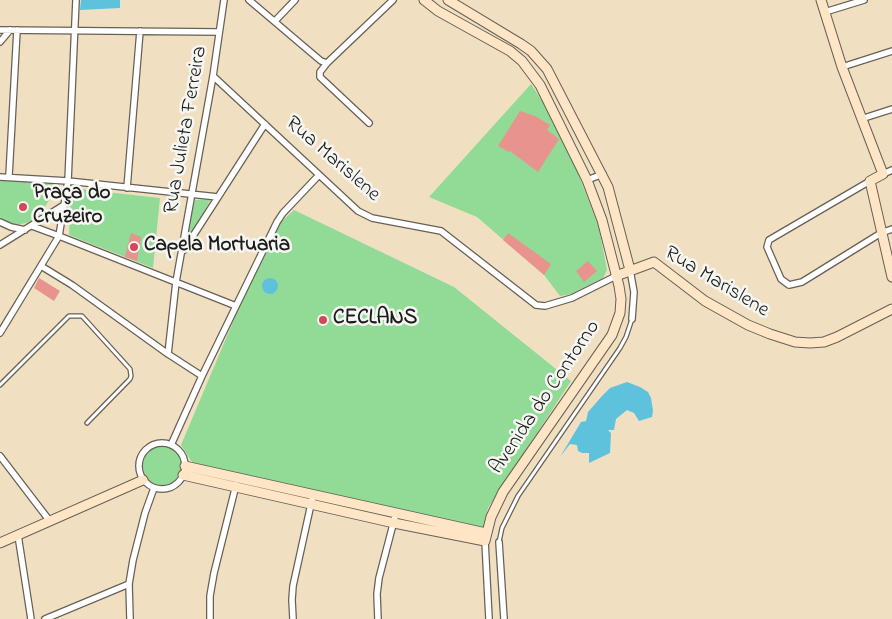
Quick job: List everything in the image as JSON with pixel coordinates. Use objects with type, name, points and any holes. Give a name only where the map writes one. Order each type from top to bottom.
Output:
[{"type":"street","points":[[0,333],[59,236],[68,182],[76,0]]},
{"type":"street","name":"Rua Julieta Ferreira","points":[[168,354],[176,282],[213,76],[224,0]]},
{"type":"street","points":[[249,0],[322,61],[328,62]]},
{"type":"street","points":[[275,20],[295,0]]},
{"type":"street","points":[[369,122],[320,78],[320,72],[328,62],[393,0]]},
{"type":"street","name":"Avenida do Contorno","points":[[424,0],[438,11],[510,52],[527,66],[540,85],[587,180],[602,220],[621,299],[620,314],[612,335],[495,506],[486,537],[489,619]]},
{"type":"street","points":[[448,0],[521,44],[540,60],[554,80],[602,174],[613,202],[634,292],[632,319]]},
{"type":"street","points":[[821,0],[842,67],[883,174]]},
{"type":"street","points":[[825,12],[864,0]]},
{"type":"street","points":[[0,30],[219,32]]},
{"type":"street","points":[[0,42],[10,30]]},
{"type":"street","points":[[9,176],[17,30]]},
{"type":"street","points":[[127,188],[140,31]]},
{"type":"street","points":[[842,67],[892,51]]},
{"type":"street","name":"Rua Marislene","points":[[213,76],[365,215],[435,229],[448,235],[536,305],[545,306],[572,298],[616,276],[654,262],[705,301],[748,325],[795,342],[810,343],[830,340],[892,309]]},
{"type":"street","points":[[861,119],[892,109]]},
{"type":"street","points":[[182,254],[266,124]]},
{"type":"street","points":[[892,170],[771,238],[767,247],[781,279],[789,285],[802,282],[881,233],[892,229]]},
{"type":"street","points":[[587,180],[602,174]]},
{"type":"street","points":[[171,445],[202,376],[280,217],[320,175]]},
{"type":"street","points":[[0,177],[9,176],[218,197]]},
{"type":"street","points":[[870,181],[892,277]]},
{"type":"street","points":[[0,245],[64,205]]},
{"type":"street","points":[[0,222],[25,230]]},
{"type":"street","points":[[32,226],[236,306]]},
{"type":"street","points":[[42,266],[89,296],[168,354],[202,376]]},
{"type":"street","points":[[156,443],[164,443],[171,445],[181,454],[184,471],[174,486],[154,488],[143,480],[139,473],[138,465],[144,451],[149,446],[156,443]]},
{"type":"street","points":[[0,456],[49,520]]},
{"type":"street","points":[[184,471],[486,537]]},
{"type":"street","points":[[0,543],[143,480]]},
{"type":"street","points":[[210,619],[210,596],[214,573],[236,482]]},
{"type":"street","points":[[130,619],[130,584],[141,530],[154,488]]},
{"type":"street","points":[[293,619],[293,586],[312,499]]},
{"type":"street","points":[[378,619],[377,594],[395,518]]},
{"type":"street","points":[[18,535],[30,619]]},
{"type":"street","points":[[499,542],[504,619]]},
{"type":"street","points":[[45,619],[130,584]]},
{"type":"lane","points":[[0,385],[69,316],[82,316],[130,369],[131,376],[87,423]]},
{"type":"lane","points":[[499,542],[502,528],[518,496],[620,348],[632,319]]},
{"type":"green space","points":[[531,84],[552,116],[576,168],[599,228],[607,270],[603,278],[571,294],[560,296],[544,275],[477,217],[429,197]]},
{"type":"green space","points":[[0,180],[60,185],[44,208],[29,222],[18,225],[9,223],[0,217]]},
{"type":"green space","points":[[71,188],[160,198],[153,268],[69,235]]},
{"type":"green space","points":[[211,199],[188,240],[185,238],[195,200]]},
{"type":"green space","points":[[294,210],[454,287],[571,381],[488,508],[482,532],[202,468],[191,461],[181,445],[235,317],[281,222]]},
{"type":"green space","points":[[163,446],[177,452],[183,466],[177,480],[163,486],[149,480],[143,466],[149,452]]},
{"type":"water","points":[[81,0],[120,0],[120,8],[80,10]]},
{"type":"water","points":[[270,278],[276,280],[278,286],[276,292],[270,294],[264,292],[262,286],[264,280]]},
{"type":"water","points":[[627,382],[648,392],[651,398],[652,417],[639,421],[634,413],[627,410],[616,419],[614,430],[608,430],[611,433],[610,453],[589,463],[589,453],[578,451],[577,445],[570,444],[560,457],[581,422],[586,421],[588,412],[602,396],[610,388]]},
{"type":"building","points":[[520,111],[535,116],[550,125],[547,130],[559,139],[538,172],[510,151],[498,146]]},
{"type":"building","name":"Capela Mortuaria","points":[[131,233],[141,237],[137,261],[125,257]]},
{"type":"building","points":[[508,233],[551,264],[544,275],[503,240]]},
{"type":"building","points":[[588,261],[597,271],[584,282],[576,271]]},
{"type":"building","points":[[39,278],[60,291],[54,301],[34,288]]},
{"type":"place","name":"Praça do Cruzeiro","points":[[23,207]]},
{"type":"place","name":"Capela Mortuaria","points":[[134,247]]},
{"type":"place","name":"CECLANS","points":[[323,320]]}]
